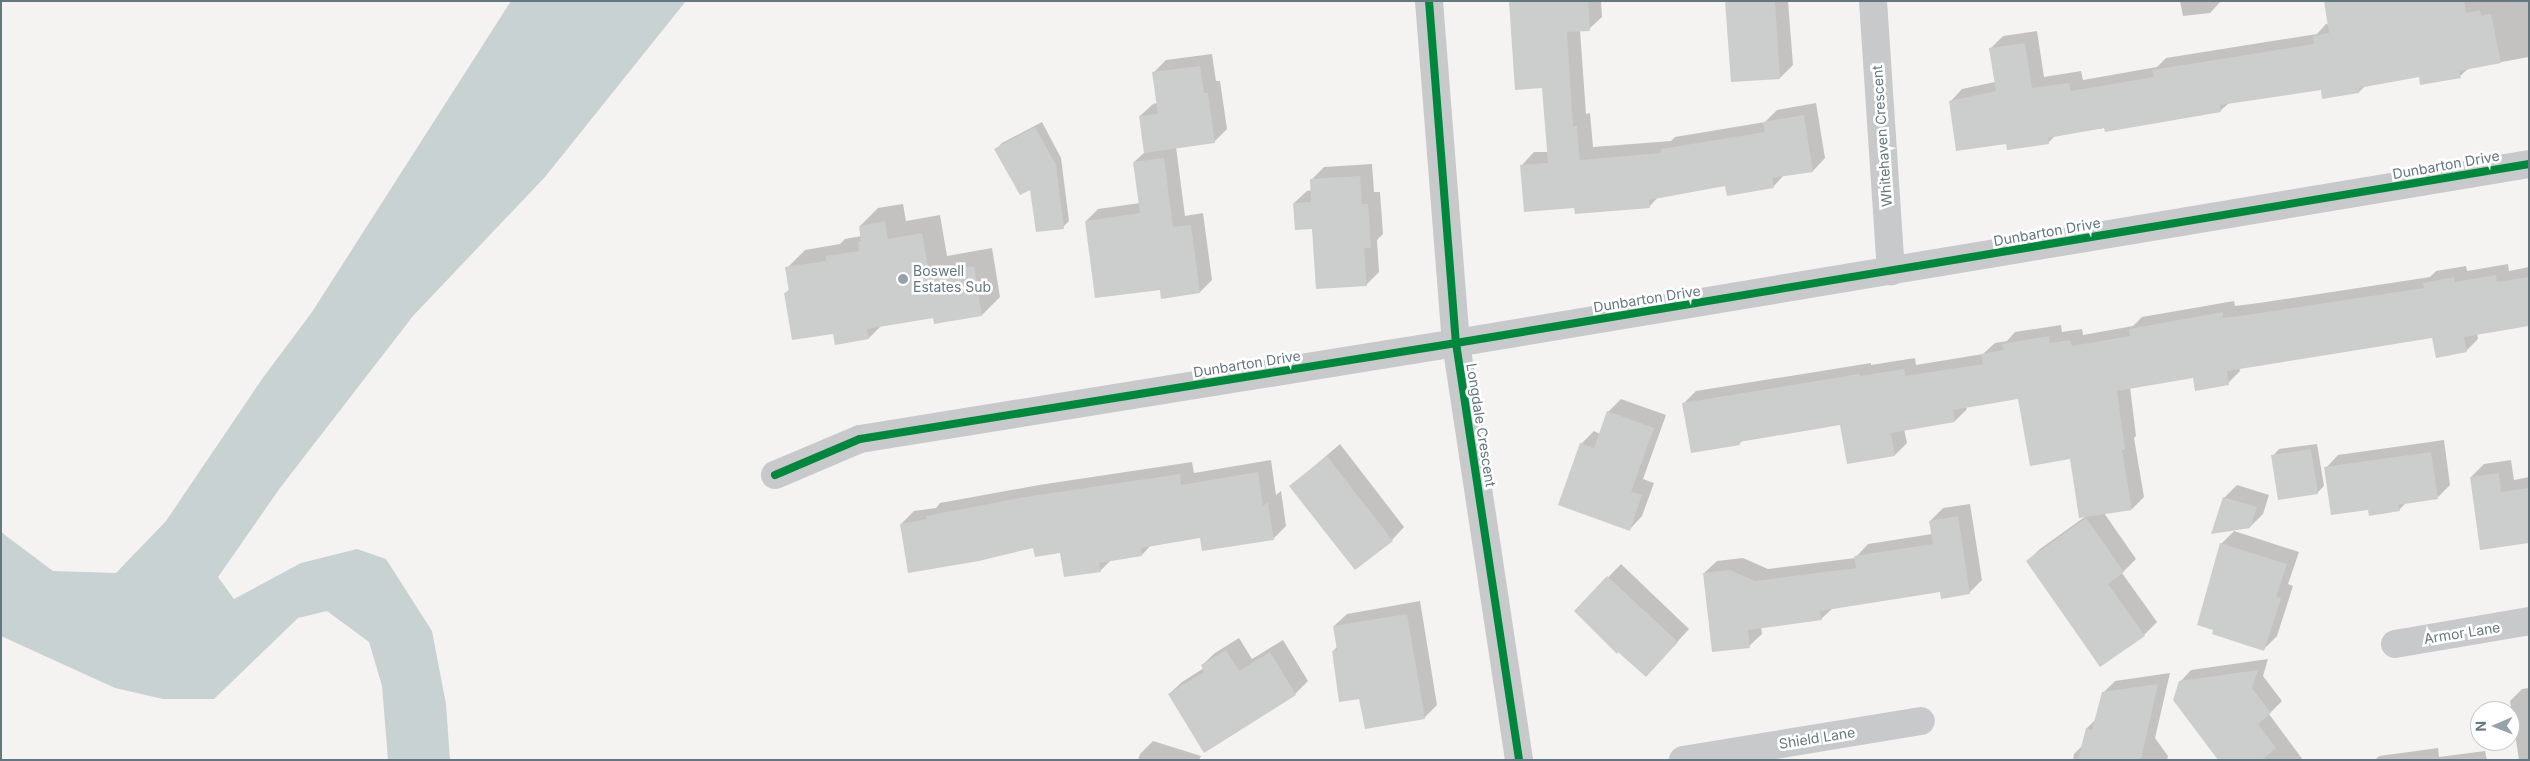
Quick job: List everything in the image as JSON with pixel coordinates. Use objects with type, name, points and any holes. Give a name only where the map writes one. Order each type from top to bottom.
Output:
[{"type":"street","name":"Longdale Crescent","points":[[1429,1],[1456,343],[1519,760]]},
{"type":"street","name":"Whitehaven Crescent","points":[[1873,1],[1891,271]]},
{"type":"street","name":"Dunbarton Drive","points":[[775,475],[860,439],[1456,343],[2529,164]]},
{"type":"street","name":"Armor Lane","points":[[2394,644],[2529,622]]},
{"type":"street","name":"Shield Lane","points":[[1683,760],[1921,721]]},
{"type":"shaded area","points":[[511,1],[686,1],[545,177],[413,316],[280,488],[218,577],[234,599],[301,563],[357,549],[386,559],[432,631],[446,704],[450,760],[388,760],[382,686],[369,642],[327,611],[298,618],[214,699],[163,699],[115,688],[1,636],[1,532],[53,571],[116,573],[166,521],[262,379],[312,312]]},
{"type":"building","points":[[1509,1],[1588,1],[1590,31],[1567,32],[1573,126],[1577,126],[1580,160],[1661,153],[1661,149],[1765,132],[1763,122],[1804,115],[1813,172],[1772,178],[1774,188],[1727,196],[1725,186],[1649,200],[1650,208],[1575,214],[1574,208],[1524,212],[1520,165],[1548,163],[1542,88],[1515,90]]},
{"type":"building","points":[[1725,1],[1775,1],[1780,79],[1731,82]]},
{"type":"building","points":[[2324,1],[2464,1],[2466,13],[2480,10],[2481,16],[2491,14],[2501,63],[2459,71],[2461,78],[2420,85],[2419,77],[2359,88],[2359,93],[2322,99],[2321,90],[2220,105],[2221,112],[2105,132],[2104,128],[2048,138],[2049,144],[2007,150],[2006,144],[1956,151],[1949,101],[1996,91],[1989,48],[2025,43],[2032,88],[2069,83],[2071,91],[2154,77],[2152,70],[2314,44],[2313,36],[2329,33]]},
{"type":"building","points":[[1200,66],[1204,93],[1208,93],[1215,143],[1144,153],[1139,116],[1158,114],[1152,72]]},
{"type":"building","points":[[1035,127],[1056,165],[1064,229],[1036,232],[1030,190],[1020,195],[994,149]]},
{"type":"building","points":[[1164,158],[1173,227],[1191,225],[1200,293],[1161,299],[1160,290],[1095,298],[1085,221],[1140,213],[1133,162]]},
{"type":"building","points":[[1360,176],[1362,204],[1368,204],[1371,248],[1364,248],[1367,286],[1316,289],[1312,229],[1295,230],[1293,203],[1311,202],[1310,179]]},
{"type":"building","name":"Boswell Estates Sub","points":[[885,221],[888,239],[922,233],[929,273],[974,266],[982,316],[934,324],[933,318],[867,329],[869,339],[835,345],[833,334],[792,340],[784,293],[789,292],[785,267],[826,261],[826,256],[859,251],[858,242],[861,241],[859,226]]},
{"type":"building","points":[[2496,275],[2497,282],[2529,277],[2529,326],[2464,337],[2467,352],[2436,358],[2432,338],[2227,371],[2229,385],[2195,391],[2193,378],[2117,391],[2125,449],[2122,450],[2132,510],[2079,518],[2070,459],[2030,466],[2018,399],[1953,410],[1955,422],[1891,433],[1895,456],[1847,464],[1840,425],[1739,442],[1740,445],[1691,453],[1682,403],[1859,374],[1860,376],[1904,369],[1905,376],[1983,364],[1981,354],[2003,350],[2002,344],[2049,336],[2050,343],[2070,340],[2072,346],[2130,336],[2129,329],[2223,312],[2223,318],[2247,315],[2424,288],[2423,283],[2454,277],[2455,282]]},
{"type":"building","points":[[1607,411],[1654,428],[1631,492],[1642,495],[1630,531],[1558,505],[1580,443],[1594,448]]},
{"type":"building","points":[[2311,449],[2318,494],[2278,500],[2271,455]]},
{"type":"building","points":[[2431,452],[2438,499],[2398,505],[2400,511],[2369,516],[2368,510],[2331,515],[2324,467]]},
{"type":"building","points":[[1327,456],[1393,541],[1355,570],[1289,486]]},
{"type":"building","points":[[1258,472],[1263,506],[1268,502],[1274,540],[1202,551],[1200,538],[1141,548],[1142,556],[1099,563],[1101,572],[1064,577],[1060,553],[1035,557],[1033,548],[979,561],[908,573],[900,524],[927,519],[926,516],[1025,497],[1180,474],[1181,485]]},
{"type":"building","points":[[2499,473],[2501,492],[2529,488],[2529,543],[2480,550],[2470,477]]},
{"type":"building","points":[[2223,497],[2257,507],[2250,528],[2211,534]]},
{"type":"building","points":[[1958,516],[1970,594],[1941,599],[1940,592],[1820,611],[1822,620],[1748,630],[1750,648],[1712,652],[1703,573],[1730,570],[1755,581],[1856,568],[1854,556],[1933,544],[1929,521]]},
{"type":"building","points":[[2086,518],[2124,572],[2108,584],[2145,636],[2100,667],[2026,561]]},
{"type":"building","points":[[2220,543],[2287,564],[2276,597],[2281,598],[2264,651],[2212,634],[2213,630],[2197,625]]},
{"type":"building","points":[[1607,576],[1678,642],[1646,677],[1618,652],[1617,654],[1574,611]]},
{"type":"building","points":[[1407,614],[1425,719],[1365,729],[1359,699],[1339,702],[1332,651],[1337,650],[1333,626]]},
{"type":"building","points":[[1226,650],[1239,671],[1270,652],[1296,695],[1204,753],[1168,694],[1204,672],[1201,665]]},
{"type":"building","points":[[2258,670],[2252,688],[2271,713],[2258,724],[2276,748],[2262,760],[2218,760],[2173,700],[2179,681]]},
{"type":"building","points":[[2158,684],[2141,760],[2078,760],[2086,728],[2092,730],[2102,692]]},
{"type":"cycle path","points":[[1429,1],[1456,343],[1519,760]]},
{"type":"cycle path","points":[[775,475],[860,439],[1456,343],[2529,164]]},
{"type":"place","name":"Boswell Estates Sub","points":[[903,279]]}]
